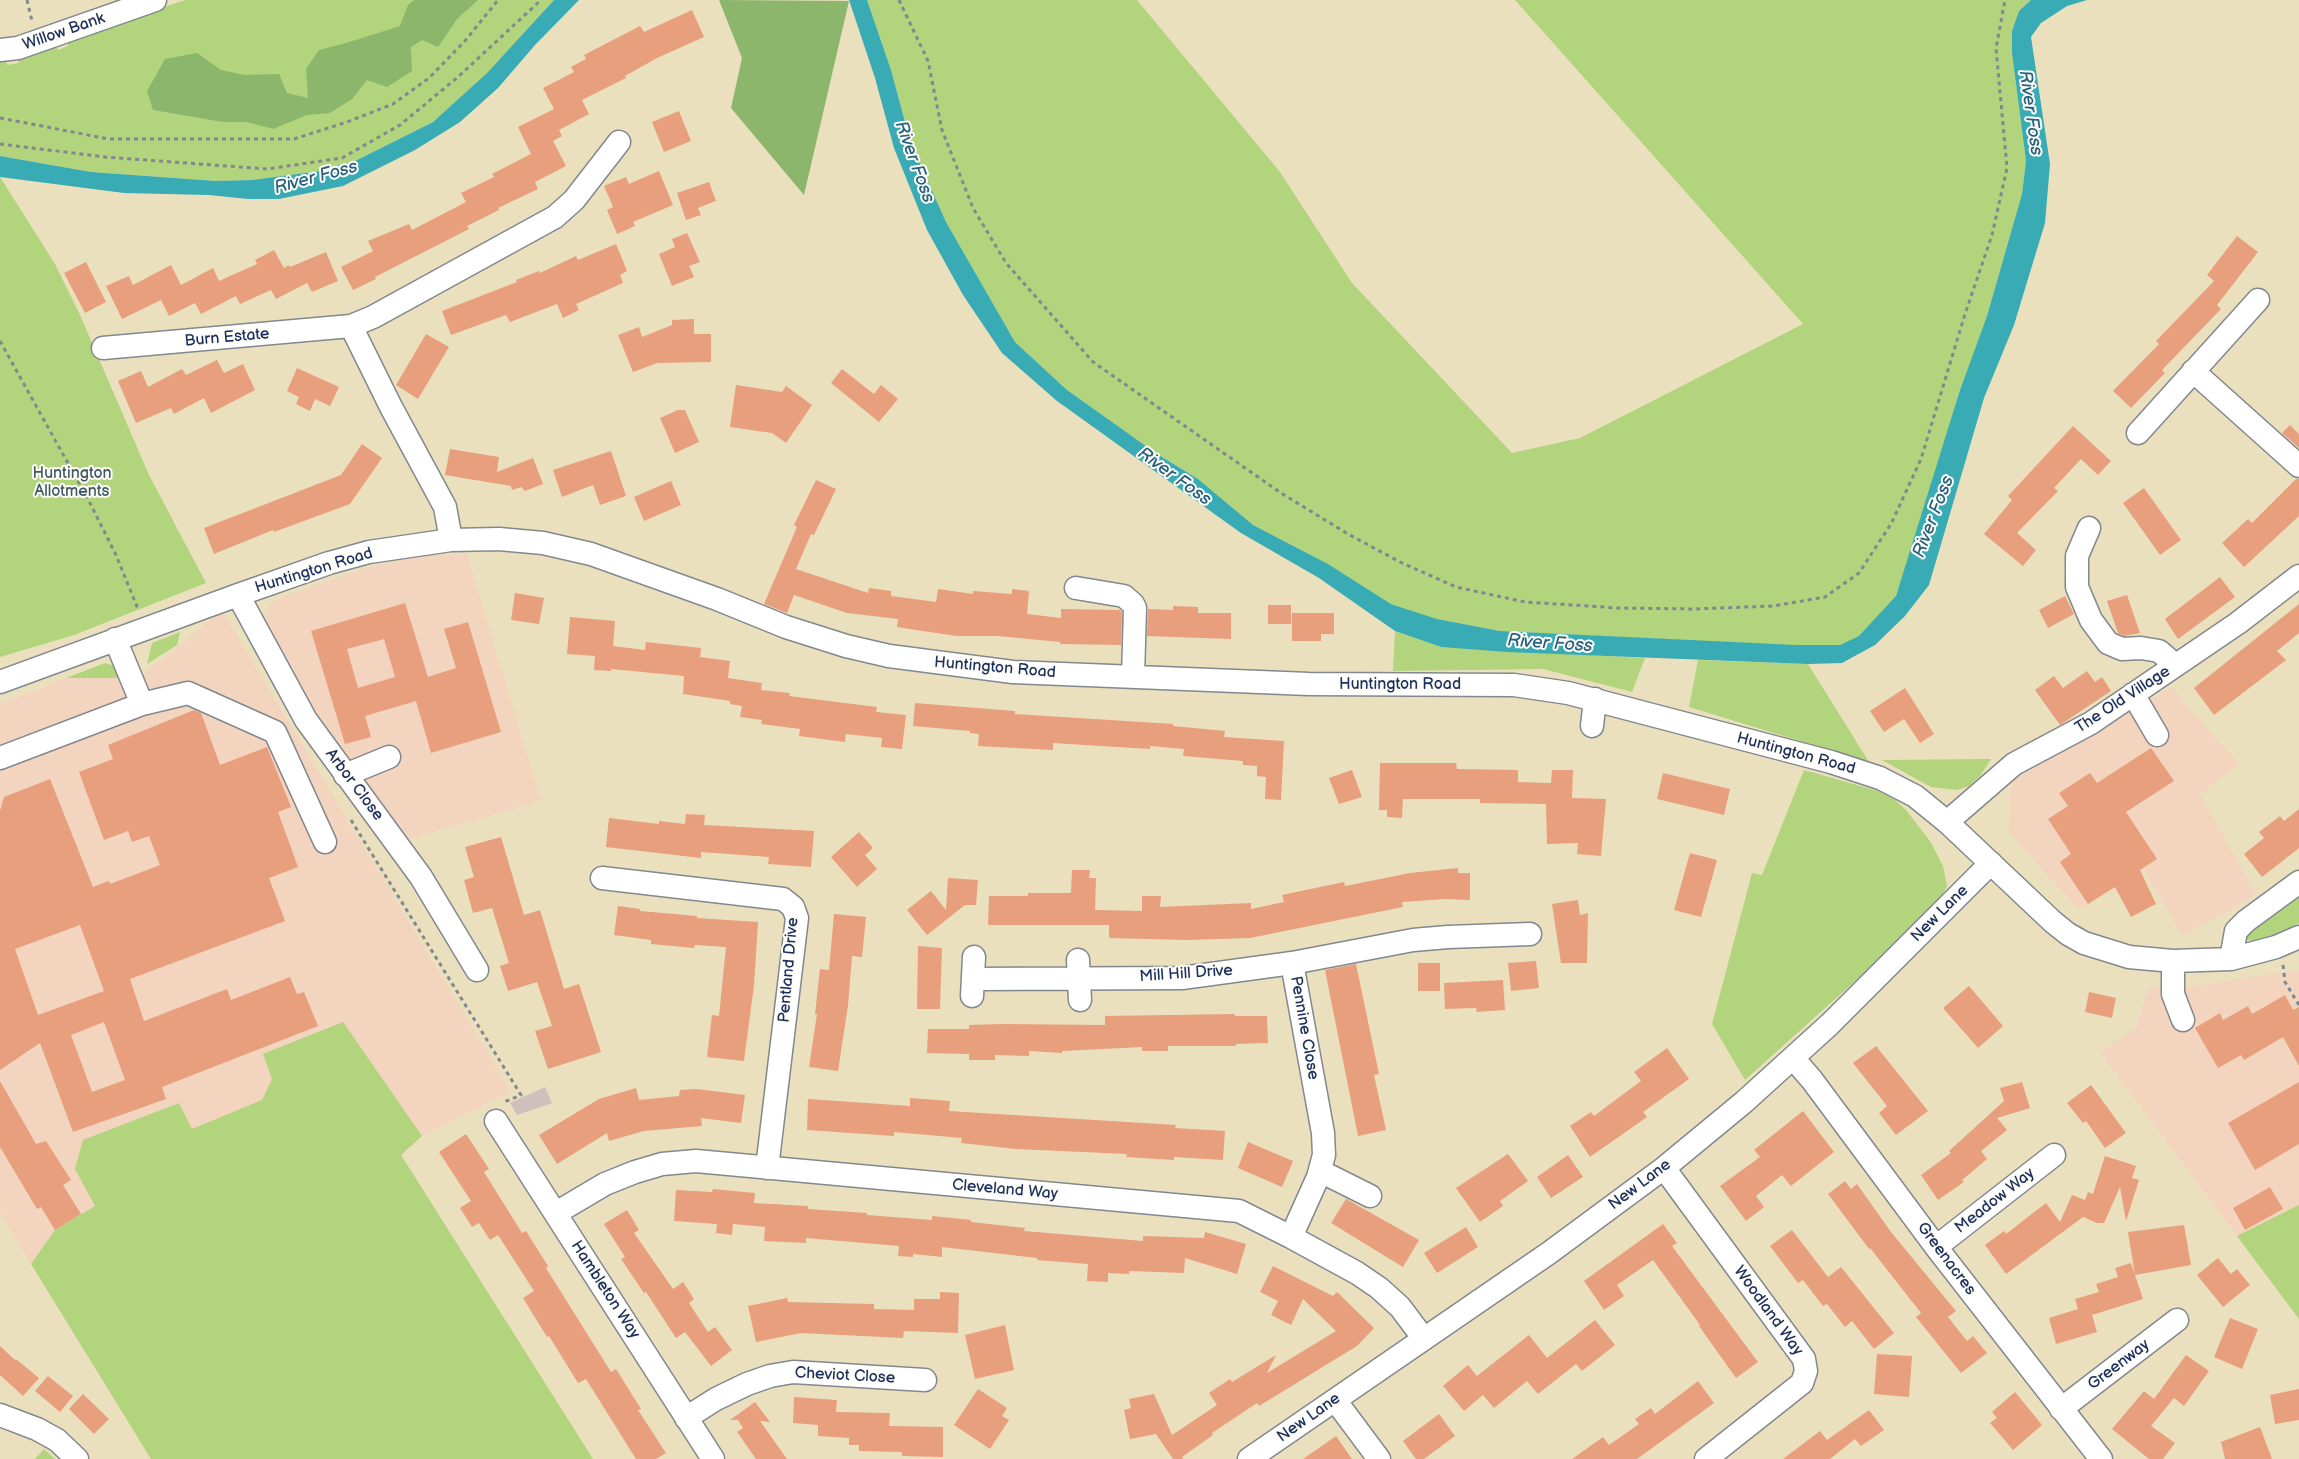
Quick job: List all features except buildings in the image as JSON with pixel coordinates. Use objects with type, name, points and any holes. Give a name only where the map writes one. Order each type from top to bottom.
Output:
[{"type":"street","name":"Willow Bank","points":[[0,50],[18,48],[155,0]]},
{"type":"street","name":"Burn Estate","points":[[103,348],[351,326],[381,312],[555,217],[574,200],[619,142]]},
{"type":"street","points":[[2138,433],[2258,300]]},
{"type":"street","points":[[351,326],[391,407],[445,507],[451,540]]},
{"type":"street","points":[[2193,371],[2299,466]]},
{"type":"street","points":[[2089,528],[2077,556],[2077,587],[2091,620],[2108,643],[2122,649],[2140,648],[2159,651],[2175,665]]},
{"type":"street","name":"Huntington Road","points":[[0,682],[238,595],[329,563],[369,552],[451,540],[500,539],[543,543],[590,554],[717,599],[786,627],[846,646],[889,656],[1013,672],[1309,684],[1514,685],[1568,693],[1831,762],[1880,778],[1915,796],[1947,822],[2068,934],[2084,943],[2129,957],[2173,961],[2231,959],[2276,947],[2299,937]]},
{"type":"street","name":"The Old Village","points":[[1947,822],[2014,764],[2091,723],[2238,623],[2299,576]]},
{"type":"street","points":[[1076,588],[1124,596],[1134,604],[1133,678]]},
{"type":"street","name":"Arbor Close","points":[[238,595],[306,720],[422,877],[477,970]]},
{"type":"street","points":[[115,639],[142,704]]},
{"type":"street","points":[[0,758],[142,704],[188,693],[275,732],[325,842]]},
{"type":"street","points":[[2133,694],[2157,735]]},
{"type":"street","points":[[1592,726],[1595,700]]},
{"type":"street","points":[[345,775],[389,757]]},
{"type":"street","name":"New Lane","points":[[1262,1456],[1335,1400],[1549,1253],[1664,1168],[1830,1024],[1991,863]]},
{"type":"street","name":"Pentland Drive","points":[[602,878],[783,899],[793,907],[797,918],[768,1168]]},
{"type":"street","points":[[2231,959],[2236,931],[2299,882]]},
{"type":"street","name":"Pennine Close","points":[[1291,1237],[1320,1171],[1324,1155],[1323,1133],[1292,963],[1413,940],[1448,936],[1530,934]]},
{"type":"street","name":"Mill Hill Drive","points":[[974,957],[972,988],[1079,979],[1182,978],[1292,963]]},
{"type":"street","points":[[2173,961],[2173,994],[2183,1020]]},
{"type":"street","name":"Greenacres","points":[[1793,1058],[1812,1080],[1936,1247],[2101,1459]]},
{"type":"street","name":"Hambleton Way","points":[[496,1121],[713,1459]]},
{"type":"street","name":"Meadow Way","points":[[1936,1247],[2054,1155]]},
{"type":"street","name":"Cleveland Way","points":[[556,1213],[605,1184],[662,1164],[696,1161],[1226,1209],[1250,1216],[1357,1273],[1379,1288],[1400,1307],[1424,1339]]},
{"type":"street","name":"Woodland Way","points":[[1664,1168],[1804,1359],[1806,1371],[1802,1383],[1706,1459]]},
{"type":"street","points":[[1320,1171],[1370,1196]]},
{"type":"street","name":"Greenway","points":[[2061,1409],[2177,1320]]},
{"type":"street","name":"Cheviot Close","points":[[686,1418],[716,1399],[747,1384],[770,1376],[793,1372],[925,1380]]},
{"type":"street","points":[[1335,1400],[1379,1459]]},
{"type":"street","points":[[0,1415],[37,1429],[57,1440],[78,1459]]},
{"type":"path","points":[[0,118],[110,139],[294,139],[347,122],[393,104],[429,78],[464,41],[498,0]]},
{"type":"path","points":[[0,144],[105,158],[267,169],[342,158],[400,125],[458,77],[540,0]]},
{"type":"path","points":[[899,0],[928,61],[942,130],[973,208],[1006,263],[1093,362],[1281,493],[1348,534],[1400,562],[1456,587],[1525,602],[1618,608],[1694,609],[1773,606],[1825,597],[1858,573],[1891,524],[1921,459],[1965,314],[1992,235],[2007,168],[1996,48],[2005,0]]},
{"type":"path","points":[[0,341],[89,501],[116,555],[142,617]]},
{"type":"path","points":[[346,811],[520,1095],[495,1106],[496,1121]]},
{"type":"shaded area","points":[[467,554],[541,801],[409,839],[319,721],[264,625],[269,605],[284,596],[377,565],[426,555]]},
{"type":"shaded area","points":[[222,611],[511,1092],[422,1136],[401,1155],[593,1459],[151,1459],[0,1213],[0,704],[66,678],[139,678]]},
{"type":"shaded area","points":[[2171,687],[2239,764],[2200,794],[2256,895],[2183,936],[2143,868],[2079,910],[2009,832],[2011,782]]},
{"type":"shaded area","points":[[2284,972],[2299,972],[2299,1319],[2100,1052],[2137,1027],[2148,987],[2180,988]]},
{"type":"shaded area","points":[[545,1087],[552,1103],[517,1115],[510,1103]]},
{"type":"green space","points":[[185,0],[554,0],[487,73],[433,122],[355,161],[320,171],[252,180],[216,181],[91,172],[0,156],[0,62],[6,61],[7,65],[19,63],[18,58],[56,46],[58,50],[68,46],[67,41]]},
{"type":"green space","points":[[414,0],[478,0],[457,19],[438,47],[422,40],[411,47],[412,71],[387,87],[367,80],[352,99],[330,113],[307,115],[273,129],[247,122],[223,122],[153,110],[147,91],[165,59],[197,53],[221,70],[244,75],[279,74],[287,93],[308,98],[306,69],[319,50],[400,26],[408,5]]},
{"type":"green space","points":[[719,0],[849,1],[804,195],[731,108],[742,58]]},
{"type":"green space","points":[[867,0],[1137,0],[1280,172],[1352,283],[1512,453],[1580,438],[1803,324],[1515,0],[2031,0],[2019,11],[2012,31],[2012,53],[2026,161],[2022,194],[1987,316],[1960,390],[1908,563],[1895,598],[1863,634],[1836,648],[1500,631],[1437,619],[1391,604],[1328,564],[1253,525],[1198,479],[1157,454],[1067,390],[1015,342],[946,222],[911,144],[891,70]]},
{"type":"green space","name":"Huntington Allotments","points":[[0,177],[55,264],[80,315],[149,475],[206,583],[74,635],[0,657]]},
{"type":"green space","points":[[1395,631],[1441,647],[1645,658],[1632,692],[1543,669],[1393,671]]},
{"type":"green space","points":[[180,632],[177,645],[147,664],[152,643]]},
{"type":"green space","points":[[1698,660],[1808,664],[1869,762],[1689,707]]},
{"type":"green space","points":[[105,663],[120,668],[126,678],[66,678]]},
{"type":"green space","points":[[1991,759],[1980,776],[1969,786],[1957,790],[1931,787],[1882,760]]},
{"type":"green space","points":[[1804,770],[1878,791],[1895,800],[1906,810],[1930,841],[1943,866],[1947,886],[1938,903],[1903,938],[1745,1080],[1712,1024],[1752,873],[1762,875]]},
{"type":"green space","points":[[2299,895],[2299,923],[2268,938],[2253,941],[2247,940],[2244,937],[2245,932]]},
{"type":"green space","points":[[343,1022],[422,1136],[401,1155],[593,1459],[151,1459],[31,1264],[55,1230],[95,1206],[75,1169],[83,1140],[179,1103],[192,1129],[262,1100],[272,1079],[263,1054]]},
{"type":"green space","points":[[2299,1205],[2299,1319],[2237,1236]]},
{"type":"green space","points":[[44,1449],[55,1459],[35,1459]]},
{"type":"water","name":"River Foss","points":[[554,0],[579,0],[535,45],[498,88],[460,122],[415,150],[343,186],[279,199],[248,199],[209,195],[124,193],[0,177],[0,156],[91,172],[216,181],[252,180],[320,171],[355,161],[433,122],[487,73]]},
{"type":"water","name":"River Foss","points":[[849,0],[867,0],[891,70],[911,144],[946,222],[1015,342],[1067,390],[1157,454],[1198,479],[1253,525],[1328,564],[1391,604],[1437,619],[1500,631],[1796,645],[1840,645],[1859,636],[1896,596],[1960,390],[1987,316],[2022,194],[2026,161],[2012,53],[2012,31],[2019,11],[2031,0],[2087,0],[2067,6],[2041,23],[2031,37],[2050,164],[2045,223],[2014,325],[1984,398],[1929,585],[1905,616],[1875,645],[1842,663],[1808,664],[1507,652],[1441,647],[1395,631],[1319,578],[1241,533],[1057,401],[1002,353],[963,295],[927,230],[894,148],[875,78]]}]
